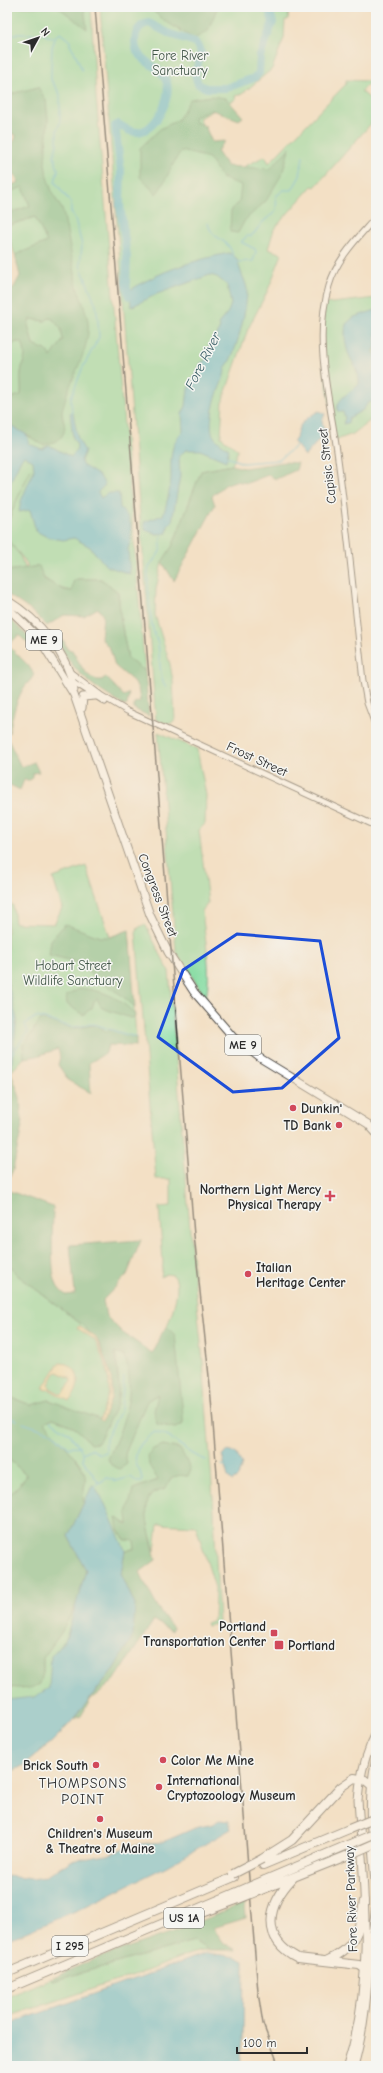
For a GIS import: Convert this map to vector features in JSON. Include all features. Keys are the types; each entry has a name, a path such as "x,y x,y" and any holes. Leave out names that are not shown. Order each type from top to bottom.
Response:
{"highway":[{"name":"US 1A","path":"198,1893 262,1862 292,1840 341,1787 354,1778 359,1779"},
{"path":"359,1779 371,1785"},
{"path":"262,1862 376,1818"},
{"name":"I 295","path":"7,1989 133,1936 266,1884 376,1833"},
{"path":"266,1884 293,1878 376,1843"},
{"path":"293,1878 282,1890 271,1912 271,1920 279,1943 291,1955 310,1961 325,1961 367,1970"},
{"name":"I 295","path":"7,1973 198,1893"},
{"path":"325,1961 344,1951 358,1934 364,1901"}],"main road":[{"name":"Congress Street","path":"7,600 25,613 46,633 70,672 74,694"},
{"name":"Congress Street","path":"7,607 38,637 74,694 150,915 168,952 194,992 233,1037 260,1058 368,1124 376,1133"},
{"name":"ME 9","path":"7,607 24,619 40,634 72,681"},
{"path":"84,720 82,700 85,696 95,696"},
{"name":"Fore River Parkway","path":"371,1941 364,1901 358,1800 359,1779 363,1764 376,1733"},
{"name":"Fore River Parkway","path":"354,2066 359,2052 376,1896 371,1785 376,1759"},
{"name":"Fore River Parkway","path":"347,2066 355,2036 367,1970"}],"street":[{"name":"Capisic Street","path":"376,216 349,247 337,266 329,285 324,304 321,338 323,364 336,440 363,681 367,703 376,727"},
{"path":"70,672 102,696 127,712 115,708 72,681"},
{"name":"Frost Street","path":"129,712 376,826"}],"highlighted area":[{"path":"237,934 320,941 339,1038 282,1088 233,1092 158,1037 183,970"}],"green space":[{"path":"7,7 91,7 96,97 145,671 128,659 121,621 118,592 101,579 77,579 72,591 56,586 41,576 33,567 28,568 7,537 8,523 14,507 7,522 7,423 9,424 78,338 22,91 7,95"},
{"path":"58,7 84,7 87,29"},
{"name":"Fore River Sanctuary","path":"100,7 292,7 289,10 288,20 285,20 284,38 272,69 242,94 235,96 236,99 199,118 228,175 265,156 269,163 346,84 346,80 371,81 361,91 376,104 376,118 315,187 312,186 274,229 268,249 282,254 268,290 248,329 223,400 221,437 238,450 232,465 201,471 173,545 162,562 156,589 155,615 170,664 173,681 175,721 169,724 156,720"},
{"path":"148,7 217,8 208,31 194,39 165,21"},
{"path":"38,87 46,100 48,119 45,163 47,177 53,194 63,211 75,279 88,322 87,341 62,409 65,427 64,433 58,440 43,445 7,423 7,399 21,395 21,373 25,355 22,342 16,342 10,347 7,353 7,292 13,289 20,276 15,255 47,242 35,217 7,226 7,214 30,206 23,187 7,193 7,187 19,182 7,163 7,147 15,140 16,135 7,132 7,95","holes":["49,318 53,319 61,329 63,340 51,357 46,350 33,345 28,325 30,319 45,321"]},
{"path":"211,96 226,98 243,117 239,120 212,110 194,117 195,122 205,126 212,142 225,141 217,151 227,166 270,169 290,147 282,174 266,201 245,220 238,233 230,232 231,209 239,203 241,185 222,178 209,158 181,151 156,194 140,177 140,148 160,129 178,120 190,99"},
{"path":"23,187 30,206 7,214 7,193"},
{"path":"35,217 47,242 15,255 7,232 7,226"},
{"path":"376,298 376,416 353,434 336,440 323,364 324,304"},
{"path":"49,318 53,319 61,329 63,340 51,357 46,350 33,345 28,325 30,319 45,321"},
{"path":"16,342 22,342 25,352 21,373 21,395 7,399 7,353 10,347"},
{"path":"284,462 298,463 296,470 276,479 268,475 247,483 235,481 225,485 212,496 215,505 174,581 162,562 173,545 201,471 232,465 244,468"},
{"path":"7,539 19,554 26,569 7,571"},
{"path":"39,566 44,579 64,590 72,591 73,582 77,579 101,579 118,592 121,621 128,659 145,671 149,716 134,709 134,703 140,701 138,688 133,681 115,666 110,649 101,638 103,616 98,608 84,616 64,615 47,626 33,612 7,594 7,571"},
{"path":"7,616 37,645 28,644 19,635 8,645 28,665 34,674 23,689 14,712 9,733 7,734"},
{"path":"61,641 64,641 67,649 72,650 87,674 101,680 106,677 124,696 129,693 127,705 125,706 104,693 87,680 65,655 59,644"},
{"path":"158,732 197,749 206,795 205,824 199,830 208,903 202,911 208,966 208,987 206,998 176,952"},
{"path":"7,737 21,767 34,762 39,772 33,773 33,778 30,780 24,780 20,790 10,785 7,786"},
{"name":"Hobart Street Wildlife Sanctuary","path":"86,866 110,937 129,930 136,1038 112,1030 105,1031 96,1025 73,1028 52,1022 34,1028 32,1036 23,1044 24,1058 11,1072 7,1081 7,902 13,905 15,923 54,924 62,908 53,878"},
{"path":"65,924 100,937 110,937 129,930 135,1007 120,994 96,979 76,962 49,955 51,940"},
{"path":"145,924 169,971 193,1266 203,1362 214,1512 219,1623 207,1626 206,1623 214,1620 215,1588 196,1526 158,1524 155,1551 149,1532 146,1511 150,1496 165,1489 173,1477 187,1476 180,1449 163,1445 158,1480 133,1489 128,1525 116,1517 134,1541 135,1549 125,1550 121,1574 73,1720 53,1741 24,1765 7,1774 7,1687 12,1688 43,1673 43,1658 61,1633 77,1603 86,1570 68,1536 84,1503 84,1472 82,1467 66,1447 44,1422 53,1418 65,1422 78,1431 90,1444 108,1420 117,1402 119,1381 115,1352 124,1356 130,1369 131,1380 127,1410 121,1430 113,1447 125,1454 146,1401 159,1394 157,1424 175,1428 183,1424 175,1335 167,1327 177,1293 177,1285 176,1279 173,1275 166,1274 161,1277 163,1263 159,1207 171,1206 171,1179 156,1179 136,932 138,928"},
{"path":"81,988 104,993 117,999 135,1014 135,1017 130,1018 102,1008 97,999 92,1008 83,1015 67,1004 66,996"},
{"path":"41,1019 73,1028 96,1025 105,1031 112,1030 136,1038 136,1046 108,1045 106,1053 89,1063 91,1093 69,1081 58,1065 60,1057 58,1049 37,1056 24,1058 23,1044 29,1038"},
{"path":"11,1072 20,1097 22,1126 13,1170 7,1182 7,1081"},
{"path":"7,1190 53,1207 52,1257 54,1276 58,1287 66,1295 75,1294 70,1245 141,1240 127,1275 103,1300 106,1316 123,1333 152,1353 162,1333 167,1327 175,1335 183,1415 183,1424 175,1428 157,1424 154,1411 158,1394 147,1401 125,1454 127,1464 120,1469 111,1465 108,1459 123,1422 129,1395 128,1369 124,1356 115,1352 119,1387 117,1404 98,1443 90,1444 78,1431 59,1420 53,1418 45,1422 82,1467 84,1472 84,1503 68,1536 86,1570 77,1603 61,1633 43,1658 43,1673 40,1684 29,1689 7,1687 7,1493 12,1493 26,1477 26,1474 7,1458 7,1396 31,1405 49,1400 102,1420 112,1384 109,1369 98,1341 81,1324 16,1274 7,1260"},
{"path":"7,1260 16,1274 81,1324 96,1338 108,1365 112,1390 102,1421 49,1400 31,1405 7,1396"},
{"path":"163,1445 180,1449 191,1469 188,1476 174,1477 165,1489 154,1493 149,1498 147,1505 147,1521 156,1560 140,1572 159,1609 173,1627 172,1631 154,1620 114,1681 91,1699 81,1716 73,1720 114,1668 135,1605 121,1574 125,1550 135,1549 134,1541 125,1540 118,1530 116,1517 128,1525 127,1514 133,1489 158,1480 149,1465 148,1456 153,1449"},
{"path":"7,1458 26,1474 26,1477 12,1493 8,1494"},
{"path":"245,1902 246,1918 213,1928 224,1943 236,1950 208,1950 194,1941 52,1981 51,1978 100,1957 182,1929"},
{"path":"194,1941 208,1950 190,1954 144,1972 7,2017 7,1997 51,1978 52,1981"}],"sand":[{"path":"79,1326 96,1338 109,1369 112,1384 111,1399 102,1421 100,1419 109,1393 106,1366 95,1340 77,1328"},
{"path":"59,1363 72,1367 78,1377 76,1390 69,1401 49,1389 46,1390 43,1388","holes":["58,1372 70,1378 71,1381 64,1393 61,1394 50,1388 49,1384 55,1373"]}],"water":[{"path":"229,253 237,259 246,284 247,297 237,342 225,368 212,416 211,427 214,437 229,449 226,461 200,450 186,450 179,456 180,476 172,522 168,526 167,533 157,534 145,530 144,522 163,515 170,487 173,447 178,436 183,431 182,414 186,406 188,389 201,363 205,360 210,344 215,341 220,327 218,324 228,312 231,304 227,285 217,277 210,275 157,294 131,307 130,290 153,277 178,267"},
{"path":"376,310 376,347 373,352 376,355 376,400 368,403 363,410 349,418 348,423 343,424 345,418 343,412 338,412 337,407 344,396 359,384 355,367 346,345 346,324 354,317"},
{"path":"319,411 325,414 322,421 325,433 305,456 293,441 296,439 298,429 303,422"},
{"path":"70,413 73,413 78,439 85,451 81,461 82,465 100,476 105,485 98,492 101,498 108,493 119,493 120,508 128,517 131,526 131,540 128,549 130,574 106,566 90,547 74,538 63,540 47,537 36,531 30,510 19,512 21,501 34,470 33,461 24,456 21,459 7,490 7,423 27,435 29,444 42,449 49,445 71,457 76,451 77,445 73,438"},
{"path":"7,980 17,1019 11,1072 7,1081"},
{"path":"227,1451 236,1453 242,1464 238,1477 232,1481 228,1477 222,1455"},
{"path":"93,1484 105,1504 125,1550 121,1574 135,1605 133,1636 114,1668 73,1720 53,1741 24,1765 7,1774 7,1700 34,1697 49,1688 51,1656 66,1639 86,1570 68,1536"},
{"path":"219,1820 229,1821 231,1829 167,1866 80,1909 7,1940 7,1876 32,1879 45,1877 71,1861 107,1855 140,1844 163,1842 195,1828 213,1824"},
{"path":"207,1953 236,1957 244,1961 243,2041 240,2066 7,2066 7,2025"}],"waterway":[{"path":"139,294 134,297 129,296 126,284 127,256 120,205 121,171 115,126 118,124 129,131 134,132 144,130 150,126 161,113 168,90 164,76 141,57 137,51 135,44 138,29 144,24 149,23 170,34 195,42 201,52 195,75 198,84 206,88 226,88 254,78 259,73 260,56 273,22 268,7"},
{"path":"54,37 60,33 70,41 70,45 82,70"},
{"path":"7,34 43,34 55,39 52,47 51,80 60,94 60,123 57,130 57,144 54,156 58,170 55,182 71,203 71,212 75,219 82,245 80,265 96,305 99,337 82,369 71,398 72,415"},
{"path":"237,262 253,261 256,252 255,249 241,242 247,236 251,236 256,232 261,224 274,213 276,208 276,196 284,190 292,190 300,176 303,156"},
{"path":"208,223 213,234 228,245 233,256"},
{"path":"227,457 243,463 279,460 298,444"},
{"path":"163,533 160,551 151,563 148,571 148,584 153,631 158,644 161,675 164,685 167,688"},
{"path":"7,1055 11,1055 28,1032 25,1024 36,1017 72,1027 94,1024 136,1037"},
{"path":"99,1483 83,1460 83,1453 91,1449 100,1454 106,1452 106,1439 121,1410 124,1377"},
{"path":"7,1417 17,1420"},
{"path":"51,1421 70,1434 83,1453"},
{"path":"23,1423 53,1433 69,1448 73,1446 80,1447"},
{"path":"94,1489 99,1483 107,1478 116,1481 131,1477 137,1482 142,1482 142,1476 136,1461 137,1451 142,1442 155,1432 163,1434 198,1457 206,1460"}],"railway":[{"path":"95,7 194,1235 210,1386 258,1992 263,2024 279,2066"}],"place":[{"name":"Dunkin'","path":"293,1108"},
{"name":"TD Bank","path":"339,1125"},
{"name":"Northern Light Mercy Physical Therapy","path":"330,1196"},
{"name":"Italian Heritage Center","path":"248,1274"},
{"name":"Portland Transportation Center","path":"274,1633"},
{"name":"Portland","path":"279,1645"},
{"name":"Color Me Mine","path":"163,1760"},
{"name":"Brick South","path":"96,1765"},
{"name":"International Cryptozoology Museum","path":"159,1787"},
{"name":"Children's Museum & Theatre of Maine","path":"100,1819"}],"district":[{"name":"THOMPSONS POINT","path":"83,1792"}],"water label":[{"name":"Fore River","path":"203,361"}]}
